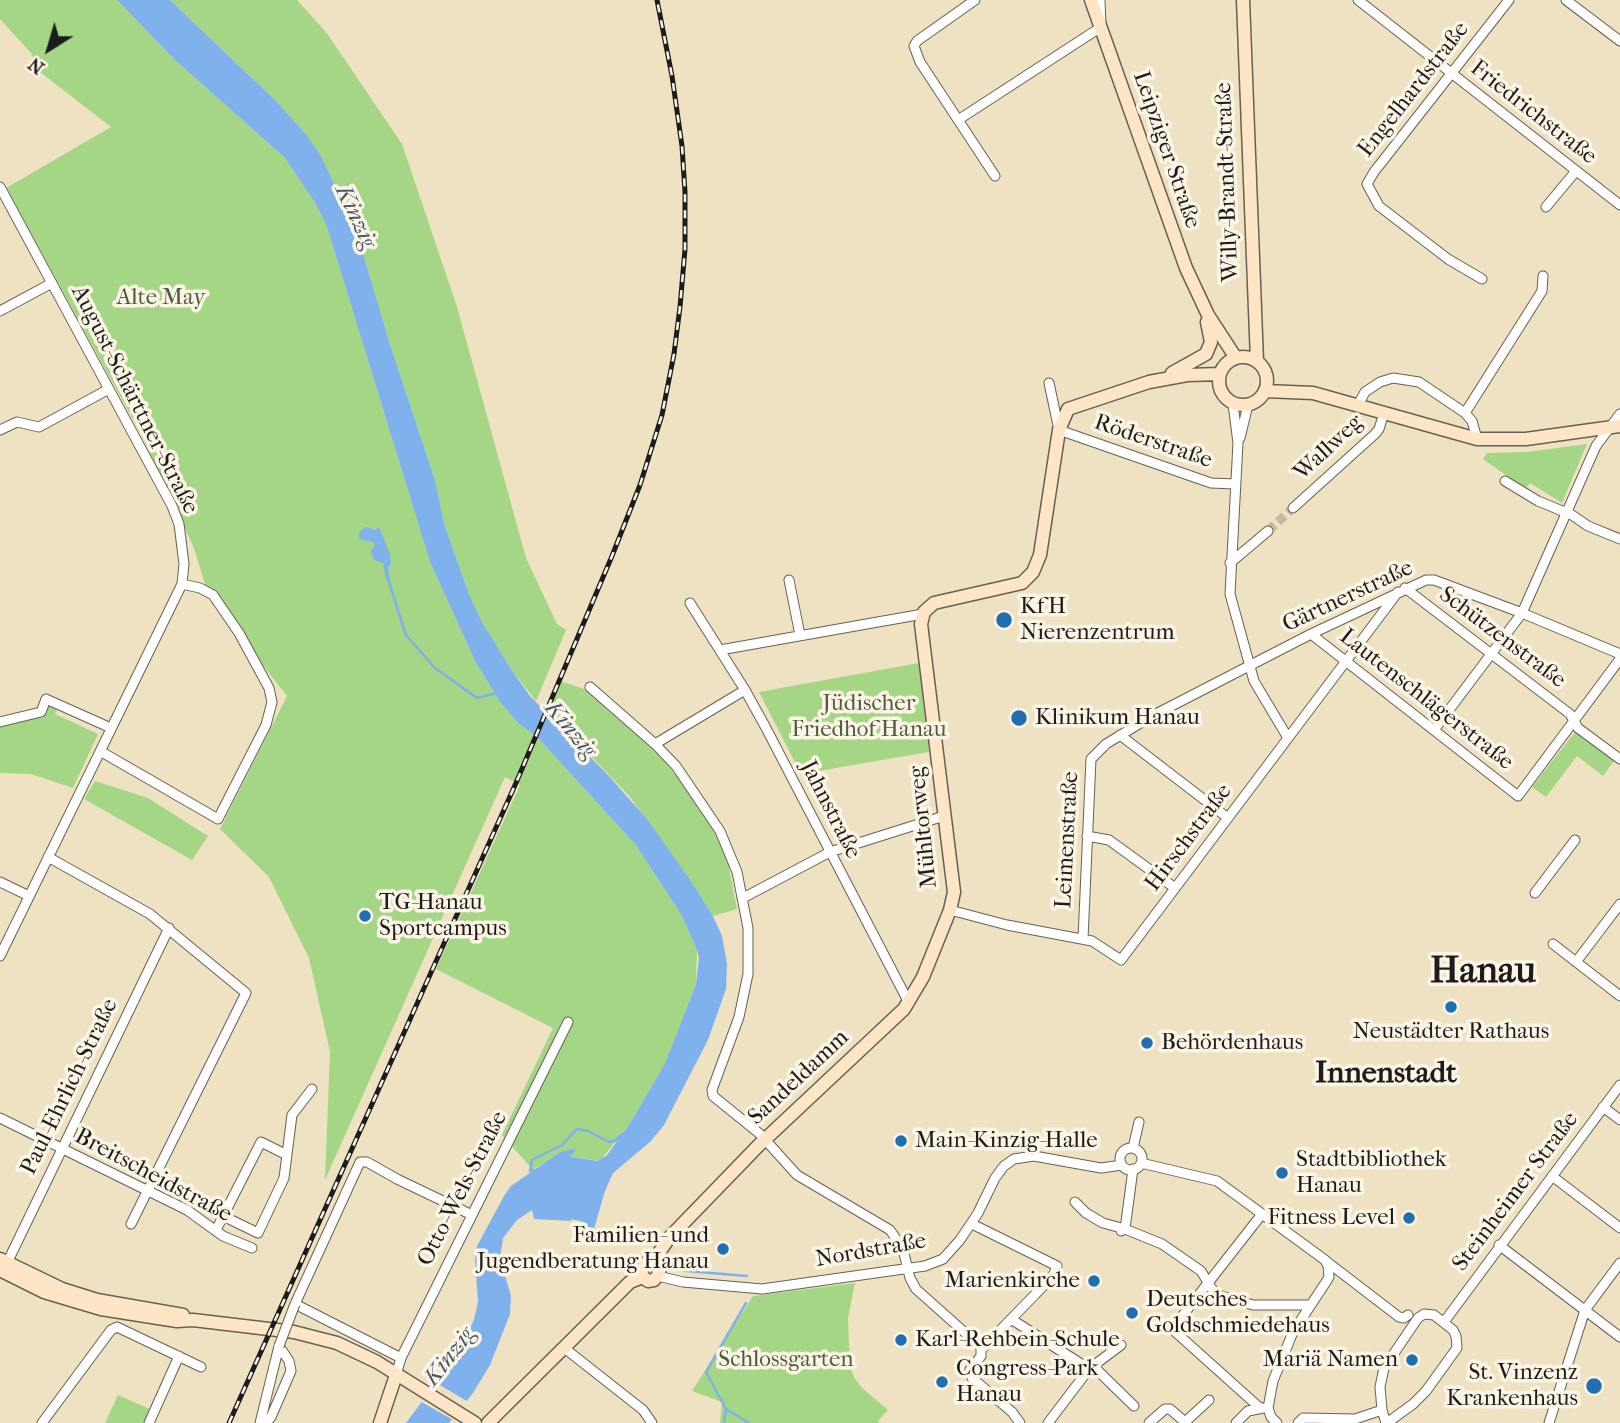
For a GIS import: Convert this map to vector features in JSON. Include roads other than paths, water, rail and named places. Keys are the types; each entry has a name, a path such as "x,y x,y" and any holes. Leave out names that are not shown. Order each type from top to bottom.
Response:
{"main road":[{"name":"Leipziger Straße","path":"1091,0 1168,222 1205,311 1246,359"},
{"name":"Willy-Brandt-Straße","path":"1243,0 1258,347 1246,359"},
{"path":"923,614 934,603 1022,583 1033,572 1040,555 1059,430 1066,412 1076,405 1156,381 1187,375 1221,375 1246,359 1263,368 1266,385 1258,400 1248,405 1233,404 1225,398 1221,375 1223,357 1205,311"},
{"path":"1156,381 1206,354 1211,342 1205,311"},
{"path":"1266,385 1313,393 1477,439 1526,439 1615,426"},
{"name":"Mühltorweg","path":"923,614 921,624 954,889 950,910"},
{"name":"Sandeldamm","path":"652,1263 669,1238 764,1139 909,1003 923,977 950,910"},
{"path":"488,1423 630,1282 643,1277 642,1268 646,1263 652,1263 659,1268 658,1276"},
{"path":"2,1264 44,1292 89,1306 177,1321 193,1320 294,1332 324,1339 357,1352 475,1423"},
{"name":"Nordstraße","path":"643,1277 651,1281 658,1276"},
{"path":"380,1423 396,1375"}],"street":[{"path":"975,0 914,44 915,51 995,176"},
{"name":"Leipziger Straße","path":"1100,0 1101,27"},
{"name":"Friedrichstraße","path":"1357,0 1620,205"},
{"name":"Engelhardstraße","path":"1482,279 1448,259 1379,206 1367,184 1509,0"},
{"path":"1566,0 1620,41"},
{"path":"958,120 1101,27"},
{"path":"1546,207 1576,171"},
{"name":"August-Schärttner-Straße","path":"0,187 172,506 179,524 184,555 182,584 0,956"},
{"path":"1465,413 1542,291 1543,276"},
{"path":"0,311 52,283"},
{"path":"1358,405 1365,392 1380,382 1403,378 1425,385 1465,413 1472,421 1477,439"},
{"path":"1049,383 1059,430"},
{"path":"0,429 18,422 39,427 109,389"},
{"path":"1233,404 1238,443 1230,594 1249,665 1259,691 1288,738"},
{"path":"1238,443 1248,405"},
{"name":"Wallweg","path":"1293,508 1375,434 1384,413"},
{"path":"1434,730 1522,614 1596,446 1615,426 1620,414"},
{"name":"Röderstraße","path":"1059,430 1211,483 1236,484"},
{"path":"1505,481 1538,501 1620,539"},
{"path":"1230,563 1268,531"},
{"path":"789,580 800,635"},
{"name":"Gärtnerstraße","path":"1249,665 1402,589 1420,581 1434,580 1522,614 1620,657"},
{"path":"100,751 218,820 266,725 272,702 264,676 213,595 200,588 182,584"},
{"name":"Schützenstraße","path":"1402,589 1570,714 1578,728 1620,759"},
{"name":"Hirschstraße","path":"1083,939 1098,944 1121,960 1402,589"},
{"name":"Jahnstraße","path":"690,603 745,690 909,1003"},
{"path":"720,650 923,614"},
{"name":"Lautenschlägerstraße","path":"1311,634 1517,796 1574,720"},
{"path":"1574,720 1620,657"},
{"name":"Leimenstraße","path":"1083,939 1091,759 1097,751 1120,735 1249,665"},
{"path":"590,687 655,744 694,790 732,856 743,898 749,939 746,983 739,1017 712,1093 716,1100 764,1139 804,1180 886,1226 903,1249 910,1278 916,1289 982,1349"},
{"path":"655,744 745,690"},
{"path":"0,722 41,712 46,699 111,728"},
{"path":"1120,735 1228,818"},
{"path":"743,898 830,852 944,816"},
{"path":"1087,836 1113,842 1175,888"},
{"path":"1535,893 1575,840"},
{"path":"48,857 131,902 169,928 246,993 131,1224"},
{"path":"0,882 29,896"},
{"path":"1576,962 1620,905"},
{"path":"950,910 1016,927 1083,939"},
{"name":"Paul-Ehrlich-Straße","path":"2,1264 62,1148 169,928"},
{"path":"1553,944 1620,996"},
{"name":"Otto-Wels-Straße","path":"396,1375 401,1357 568,1022"},
{"name":"Steinheimer Straße","path":"1444,1322 1620,1085"},
{"path":"223,1216 258,1233 284,1178 292,1115 312,1089"},
{"path":"1603,1107 1620,1120"},
{"name":"Breitscheidstraße","path":"0,1118 195,1214 223,1236 251,1248"},
{"path":"1133,1148 1139,1122"},
{"path":"216,1230 261,1142 287,1155"},
{"path":"1122,1230 1137,1166 1139,1153 1133,1148 1122,1153 1120,1159 1122,1165 1129,1170 1137,1166 1217,1181 1399,1317 1408,1315"},
{"name":"Nordstraße","path":"658,1276 683,1282 762,1289 930,1264 943,1259 972,1224 995,1178 1004,1166 1014,1159 1034,1156 1101,1168 1122,1165"},
{"path":"260,1423 278,1346 360,1162 363,1161 472,1216"},
{"path":"1552,1176 1620,1228"},
{"path":"1075,1202 1086,1213 1104,1223 1162,1244 1201,1272 1215,1292 1239,1303 1311,1306"},
{"path":"1262,1214 1171,1329 1264,1408 1277,1423"},
{"path":"972,1224 1057,1266 1053,1276 982,1349 981,1356 970,1370 972,1378 1012,1412 1020,1423"},
{"path":"1499,1245 1620,1337"},
{"path":"1264,1408 1288,1343 1326,1283 1328,1271 1325,1260"},
{"path":"1549,1423 1585,1310 1620,1263"},
{"path":"295,1304 401,1357"},
{"path":"1427,1314 1434,1315 1444,1322 1456,1336 1457,1348 1418,1399 1387,1423 1382,1410 1380,1387 1384,1368 1418,1318 1427,1314"},
{"path":"1011,1319 1091,1368 1134,1406"},
{"path":"42,1423 114,1328 125,1329 201,1367"},
{"path":"1048,1423 1091,1368 1121,1345"},
{"path":"266,1423 291,1371 289,1360 278,1346"},
{"path":"563,1347 643,1410 652,1423"},
{"path":"149,1423 179,1356"},
{"path":"1149,1423 1165,1409 1170,1409 1185,1422 1209,1400"},
{"path":"1236,1423 1248,1411 1264,1408"},
{"path":"1298,1423 1303,1418 1355,1419 1382,1410"}],"water":[{"path":"117,0 170,0 274,99 306,134 320,155 357,233 435,480 444,523 469,594 482,622 530,696 647,819 691,881 722,936 727,964 726,989 708,1040 664,1125 650,1142 613,1173 594,1229 584,1225 584,1222 571,1219 534,1219 532,1210 517,1220 503,1238 500,1258 511,1296 510,1314 490,1365 473,1393 449,1423 406,1423 456,1356 474,1320 478,1302 475,1260 477,1246 511,1186 560,1152 575,1148 571,1157 598,1161 607,1155 631,1122 665,1063 696,984 699,958 682,916 635,844 537,737 518,723 500,702 475,661 430,562 326,224 315,203 285,158 175,60"},
{"path":"366,527 375,530 379,527 390,554 390,579 386,580 383,563 374,560 371,551 375,545 373,542 359,539 359,532"}],"waterway":[{"path":"388,579 406,635 435,668 477,698 497,693"},
{"path":"533,1170 530,1171 532,1160 562,1145 577,1129 588,1131 609,1142 615,1141 624,1133"},
{"path":"675,1270 747,1276"},
{"path":"724,1423 726,1409 706,1372 746,1303"},
{"path":"726,1409 749,1423"}],"tunnel":[{"path":"1268,531 1293,508"}],"railway":[{"path":"229,1423 516,783 612,556 640,485 662,415 680,307 685,249 685,192 682,146 672,76 657,0"}],"place":[{"name":"KfH Nierenzentrum","path":"1004,620"},
{"name":"Klinikum Hanau","path":"1019,718"},
{"name":"TG-Hanau Sportcampus","path":"365,916"},
{"name":"Neustädter Rathaus","path":"1451,1007"},
{"name":"Behördenhaus","path":"1147,1043"},
{"name":"Main-Kinzig-Halle","path":"901,1141"},
{"name":"Stadtbibliothek Hanau","path":"1282,1173"},
{"name":"Fitness Level","path":"1409,1218"},
{"name":"Familien- und Jugendberatung Hanau","path":"723,1249"},
{"name":"Marienkirche","path":"1094,1281"},
{"name":"Deutsches Goldschmiedehaus","path":"1132,1313"},
{"name":"Karl-Rehbein-Schule","path":"901,1340"},
{"name":"Mariä Namen","path":"1412,1360"},
{"name":"Congress-Park Hanau","path":"942,1382"},
{"name":"St. Vinzenz Krankenhaus","path":"1594,1386"}],"district":[{"name":"Hanau","path":"1483,973"},
{"name":"Innenstadt","path":"1386,1075"}],"water label":[{"name":"Kinzig","path":"355,217"},
{"name":"Kinzig","path":"570,730"},
{"name":"Kinzig","path":"450,1357"}],"park label":[{"name":"Alte May","path":"161,298"},
{"name":"Jüdischer Friedhof Hanau","path":"869,717"},
{"name":"Schlossgarten","path":"786,1360"}]}
